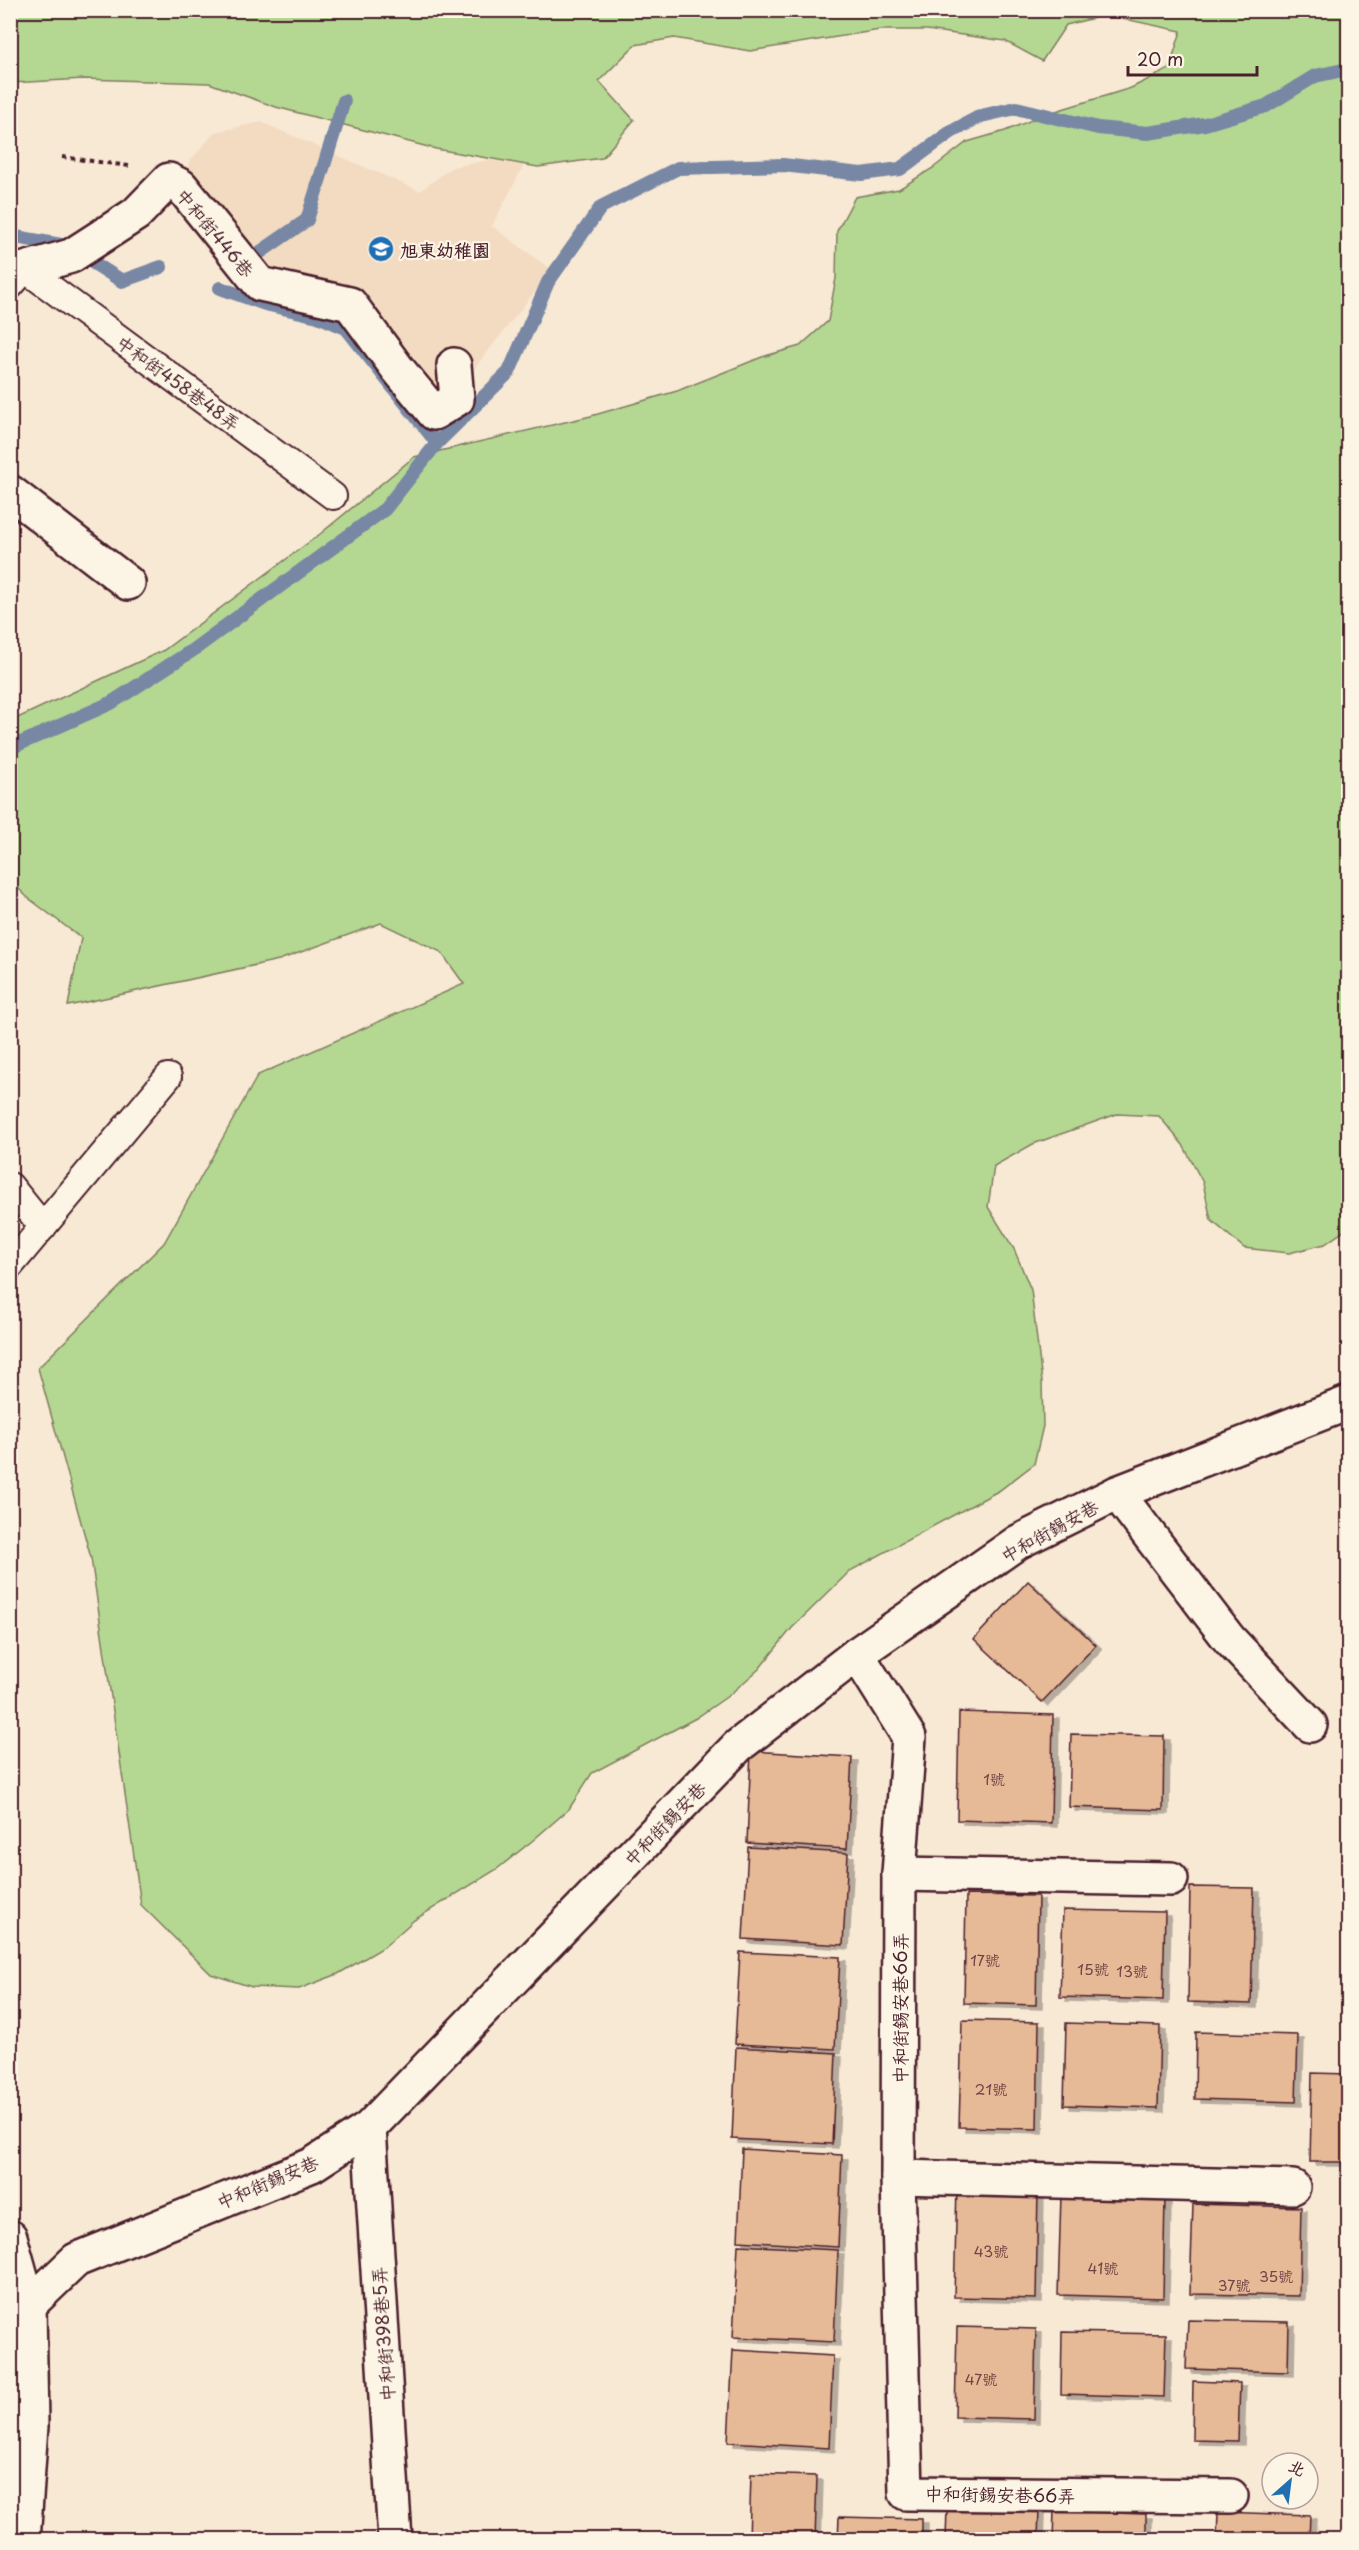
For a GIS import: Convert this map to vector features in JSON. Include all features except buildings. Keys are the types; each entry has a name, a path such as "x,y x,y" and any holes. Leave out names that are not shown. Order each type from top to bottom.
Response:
{"street":[{"name":"中和街446巷","path":"18,278 77,251 136,214 169,180 182,186 260,284 350,304 397,368 434,413 457,399 454,365"},
{"path":"10,492 128,583"},
{"name":"中和街錫安巷","path":"20,2307 76,2260 312,2165 369,2128 738,1746 857,1654 1018,1542 1117,1493 1348,1403"},
{"path":"1117,1493 1229,1639 1310,1725"},
{"name":"中和街錫安巷66弄","path":"857,1654 909,1737 899,1874 898,2177 906,2493 1231,2496"},
{"path":"899,1874 1171,1879"},
{"name":"中和街398巷5弄","path":"369,2128 395,2540"},
{"path":"898,2177 1293,2187"},
{"path":"10,2237 20,2307 31,2426 23,2540"}],"lane":[{"name":"中和街458巷48弄","path":"18,278 333,496"},
{"path":"10,1266 168,1077"},
{"path":"10,1186 43,1227"}],"path":[{"path":"62,157 144,168 169,180"}],"shaded area":[{"name":"旭東幼稚園","path":"261,122 420,191 452,167 489,160 524,165 492,226 552,270 445,406 362,301 269,282 181,207 189,162 215,132"}],"green space":[{"path":"10,11 1348,11 1348,1228 1325,1244 1289,1253 1244,1248 1211,1220 1203,1183 1183,1145 1159,1116 1117,1114 1033,1144 994,1166 988,1207 1014,1249 1031,1290 1042,1382 1043,1426 1034,1464 1000,1490 850,1571 792,1628 759,1669 728,1696 696,1718 592,1773 569,1809 532,1841 497,1869 414,1920 384,1947 338,1974 299,1989 252,1987 211,1974 141,1905 91,1558 38,1368 164,1243 258,1075 464,984 441,952 381,923 279,960 68,1006 81,938 27,897 11,881 11,721 164,650 320,534 414,457 591,416 677,391 762,357 800,346 828,321 836,278 837,231 855,197 899,189 933,168 967,142 1005,131 1046,114 1131,88 1169,69 1181,31 1106,15 1066,25 1042,61 1005,41 927,30 880,30 750,51 674,38 635,45 599,81 634,120 602,158 538,167 436,149 276,107 209,83 84,79 11,83"}],"waterway":[{"path":"10,748 111,703 193,650 385,509 437,443 509,372 548,282 601,207 678,168 783,165 861,174 900,169 951,132 981,116 1016,108 1098,128 1148,133 1205,124 1266,106 1315,76 1348,69"},
{"path":"249,260 307,220 344,101"},
{"path":"10,236 67,246 122,281 161,267"},
{"path":"220,288 265,304 318,316 346,328 437,443"}],"place":[{"name":"旭東幼稚園","path":"381,249"}]}
